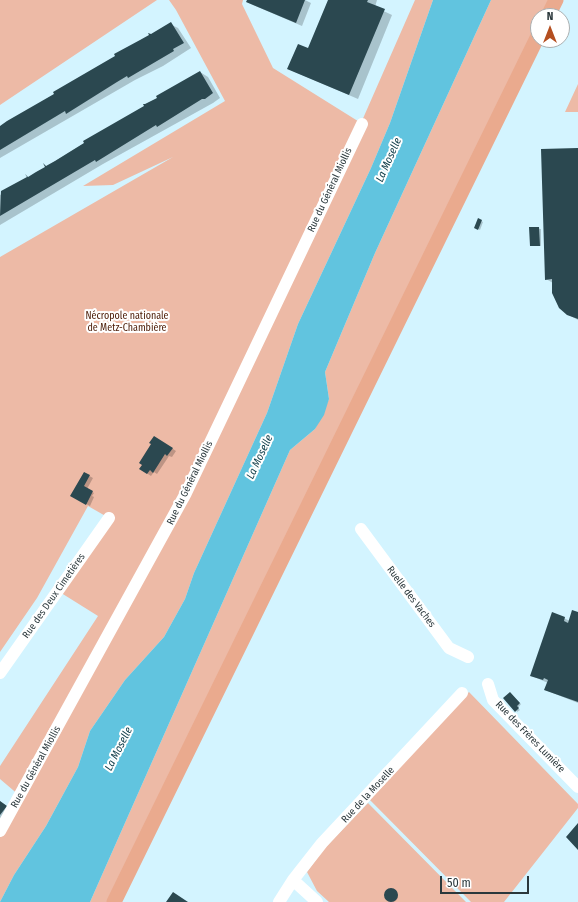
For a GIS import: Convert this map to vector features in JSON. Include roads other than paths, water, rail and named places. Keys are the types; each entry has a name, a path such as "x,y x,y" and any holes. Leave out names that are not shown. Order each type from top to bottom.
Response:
{"main road":[{"path":"114,902 532,48"}],"street":[{"name":"Rue du Général Miollis","path":"0,831 186,493 362,124"},
{"name":"Rue des Deux Cimetières","path":"0,673 109,518"},
{"name":"Ruelle des Vaches","path":"361,529 450,648 468,657"},
{"name":"Rue des Frères Lumière","path":"488,684 493,700 578,787"},
{"name":"Rue de la Moselle","path":"279,902 293,880 322,843 462,692"},
{"path":"293,880 317,902"}],"water":[{"name":"La Moselle","path":"433,0 491,0 375,253 325,372 329,399 324,415 315,429 290,450 90,902 0,902 14,875 46,826 78,767 90,731 125,680 164,637 185,599 194,573 267,413 298,324 371,168 390,123"}],"park label":[{"name":"Nécropole nationale de Metz-Chambière","path":"127,322"}]}
